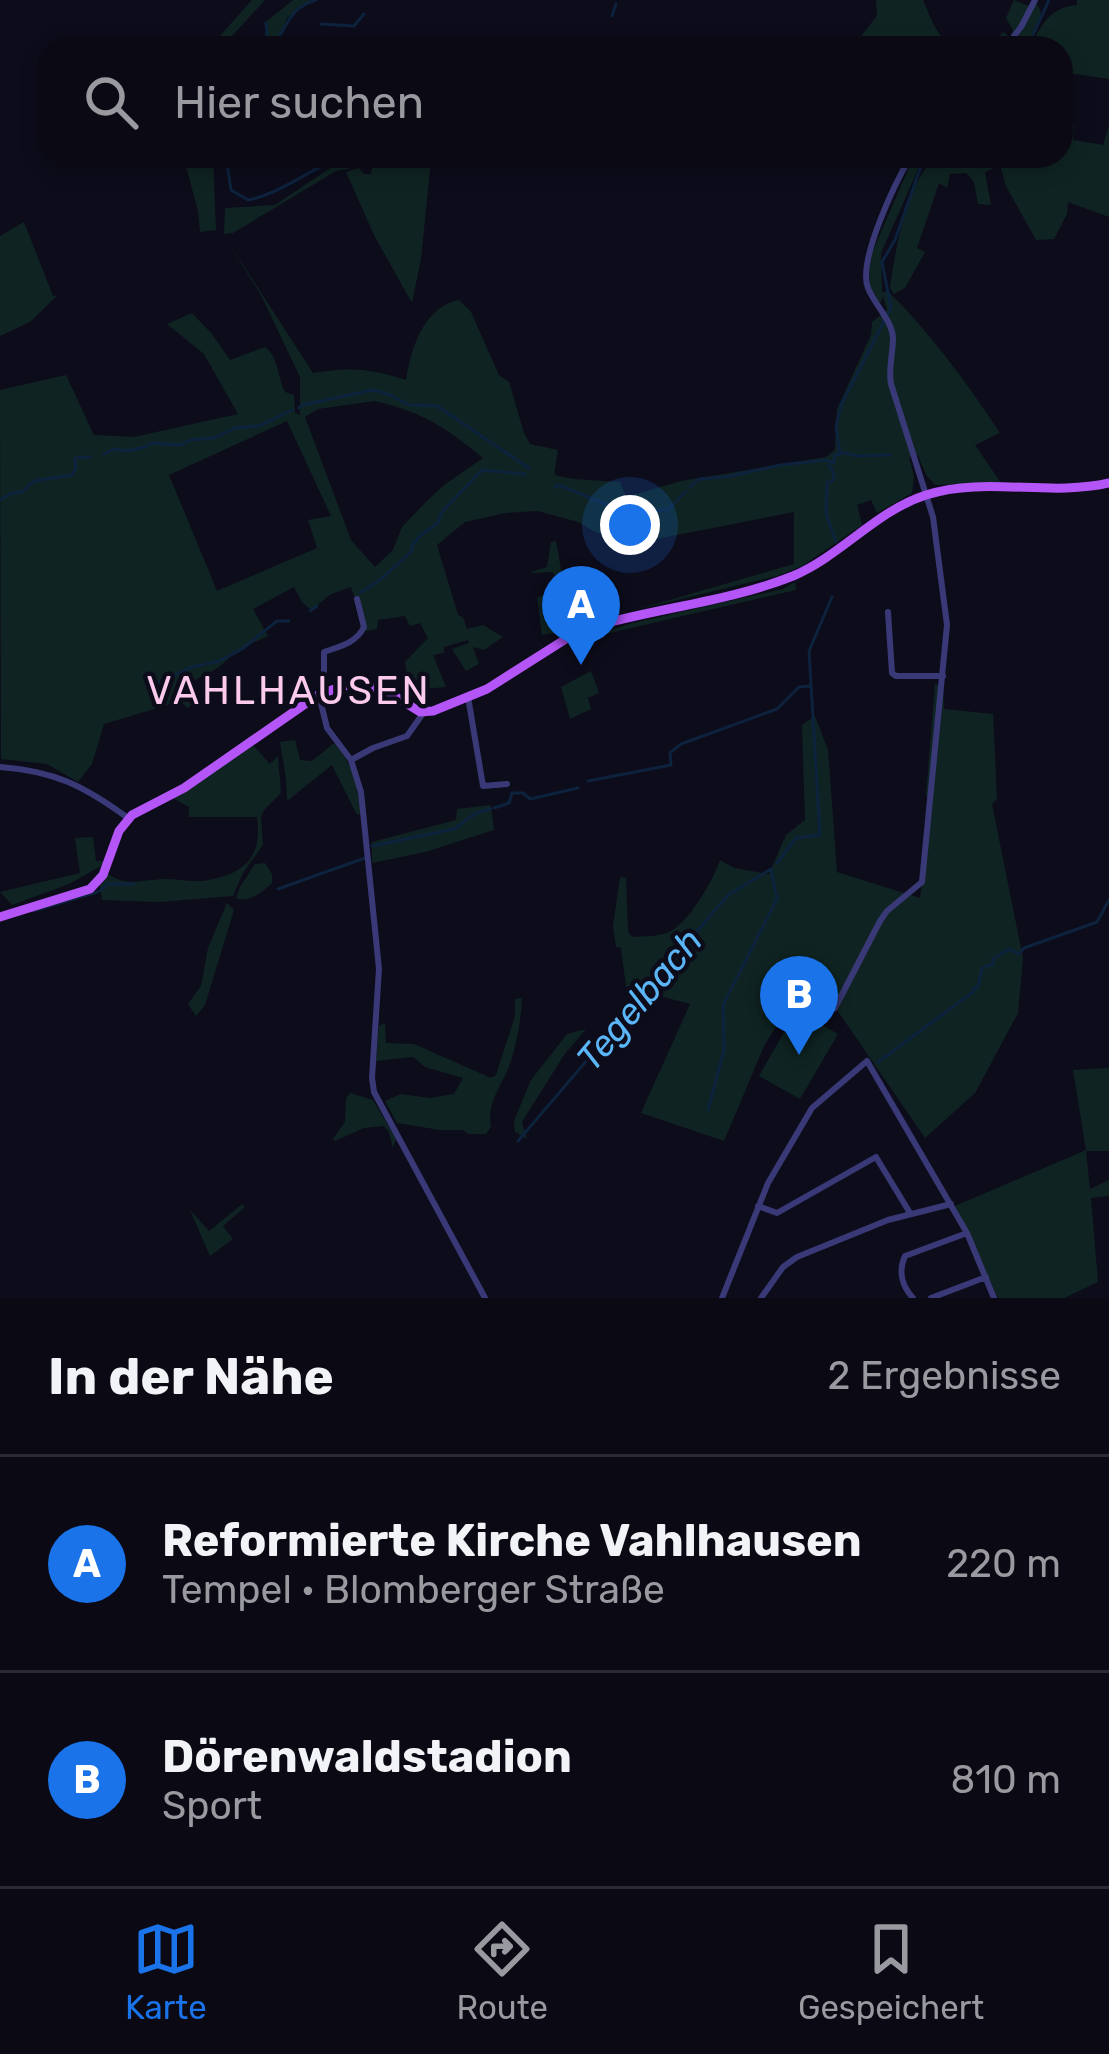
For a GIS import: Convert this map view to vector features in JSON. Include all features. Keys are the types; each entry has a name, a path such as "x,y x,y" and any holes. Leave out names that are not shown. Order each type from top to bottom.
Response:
{"main road":[{"path":"0,917 90,889 103,875 128,818 184,788 321,694 350,684 369,685 424,712 433,711 490,688 588,628 796,574 887,514 926,495 970,488 1058,490 1109,483"}],"street":[{"path":"1014,36 1035,0"},
{"path":"835,1008 880,921 922,883 943,676 947,625 933,517 890,384 893,340 866,285 864,268 906,168"},
{"path":"356,599 364,627 351,642 324,652 321,694 330,734 351,760 362,792 379,969 373,1088 485,1298"},
{"path":"888,612 892,673 943,676"},
{"path":"468,697 483,786 507,784"},
{"path":"351,760 407,736 424,712"},
{"path":"0,766 59,777 128,818"},
{"path":"722,1298 768,1183 812,1108 867,1061 967,1233 994,1298"},
{"path":"758,1207 777,1213 876,1157 910,1213"},
{"path":"761,1298 790,1261 910,1213 951,1204"},
{"path":"913,1298 901,1272 905,1256 967,1233"},
{"path":"931,1298 986,1276"}],"green space":[{"path":"252,0 265,0 232,36 220,36"},
{"path":"293,0 312,0 287,18 280,36 265,36 267,21"},
{"path":"876,0 923,0 941,36 861,36 877,16"},
{"path":"1014,0 1028,6 1033,1 1041,12 1032,36 1010,36 1013,30 1006,18"},
{"path":"1077,0 1109,0 1109,79 1073,74 1073,36 1036,36 1047,19 1077,5"},
{"path":"1109,125 1109,217 1068,202 1054,239 1036,240 1001,168 1073,168 1073,140 1103,145"},
{"path":"186,168 213,168 216,230 200,232"},
{"path":"330,168 353,168 336,171 224,234 225,208 275,205"},
{"path":"359,168 371,174 372,168 430,168 412,303 346,172"},
{"path":"909,168 919,168 881,253 882,292 889,292 934,342 1000,433 975,445 1001,483 935,485 918,455 909,457 912,493 877,513 871,500 857,505 862,525 802,566 635,610 794,564 794,512 641,542 597,533 578,522 538,511 465,522 437,545 458,615 467,629 483,625 503,637 484,650 473,647 479,664 466,671 452,649 468,640 433,655 446,687 410,690 405,662 428,638 420,623 410,626 405,616 378,620 377,629 361,632 351,587 331,594 311,610 294,587 253,609 268,636 227,655 218,667 184,686 197,701 187,708 181,701 104,724 92,764 78,782 47,764 1,759 0,390 66,375 94,435 134,437 238,414 204,354 167,324 192,313 230,360 265,347 270,351 285,392 294,395 295,413 300,415 300,377 262,297 227,240 313,373 360,370 406,380 415,343 428,320 459,300 471,312 499,375 509,382 530,444 558,450 554,475 620,482 626,497 681,481 826,457 835,450 837,409 871,335 872,322 887,310 883,296 880,304 870,286 868,262","holes":["374,401 433,422 483,458 425,503 402,527 393,550 375,567 351,540 305,417 318,409","287,421 331,516 308,520 317,548 217,591 169,475"]},
{"path":"926,168 994,168 985,172 991,205 978,204 974,182 966,173 950,174 947,188 939,183 917,248 925,252 905,288 894,294 890,288 895,256 918,180"},
{"path":"24,222 53,296 58,295 30,322 0,336 0,236"},
{"path":"556,541 565,591 590,586 597,620 565,635 542,635 537,597 559,592 553,572 529,573 547,567 551,542"},
{"path":"795,582 796,590 604,632 783,589"},
{"path":"591,671 599,693 588,698 591,709 570,719 561,687"},
{"path":"935,684 943,686 944,709 993,714 997,799 992,804 1023,958 1018,1013 975,1093 925,1138 811,972 765,1044 724,1141 641,1113 690,1004 626,987 613,926 620,877 626,878 632,937 662,934 678,926 700,899 720,860 734,868 769,874 786,835 805,820 802,725 815,716 828,750 837,872 920,898 932,804 926,795"},
{"path":"295,740 300,760 312,761 334,743 354,776 362,813 357,815 332,765 287,801 280,742"},
{"path":"252,744 270,764 278,756 281,793 264,810 263,845 233,896 159,902 102,900 100,885 107,873 127,881 202,881 229,875 247,862 257,844 257,817 189,817 189,807 173,798"},
{"path":"491,805 494,830 372,863 372,842 456,820 457,809"},
{"path":"93,837 96,861 104,861 101,866 69,884 12,905 0,892 80,873 75,838"},
{"path":"265,863 272,883 251,898 236,898 255,864"},
{"path":"227,903 234,910 205,1005 196,1016 188,1004 201,986 208,948"},
{"path":"522,998 515,1048 486,1134 397,1123 385,1101 401,1094 430,1098 454,1094 463,1078 425,1067 413,1057 376,1061 379,1026 385,1023 386,1043 414,1044 491,1078 515,1016 515,999"},
{"path":"797,1010 838,1034 800,1099 759,1076"},
{"path":"586,1029 522,1122 527,1139 515,1132 514,1121 531,1080 567,1034"},
{"path":"1109,1068 1109,1151 1086,1151 1090,1189 1109,1180 1109,1196 1091,1198 1098,1282 1064,1298 998,1298 955,1206 1086,1150 1073,1070"},
{"path":"350,1093 373,1100 396,1139 393,1148 384,1126 333,1139 345,1122"},
{"path":"242,1204 245,1207 223,1226 233,1239 210,1256 190,1210 209,1231"}],"waterway":[{"path":"279,36 293,14 316,0"},
{"path":"1032,36 1049,0"},
{"path":"612,16 616,4"},
{"path":"321,24 354,26 364,14"},
{"path":"266,23 266,36"},
{"path":"228,168 231,190 248,200 318,168"},
{"path":"690,487 699,479 781,465 834,463 835,454 840,455 836,426 842,403 891,308 882,262 895,240 920,168"},
{"path":"299,408 373,390 409,405 437,406 529,468"},
{"path":"104,454 152,443 181,445 214,438 235,428 259,426 292,410"},
{"path":"841,452 891,455"},
{"path":"0,500 22,492 34,481 72,475 75,458 90,457"},
{"name":"Tegelbach","path":"829,465 834,474 827,483 826,514 836,542"},
{"path":"360,593 412,551 412,545 438,523 441,513 482,470 525,474"},
{"path":"555,487 619,510"},
{"path":"630,515 669,509 686,491"},
{"name":"Tegelbach","path":"777,863 796,838 820,835 809,651 832,597"},
{"path":"310,611 317,606"},
{"path":"154,685 192,667 220,661 277,621 289,621"},
{"path":"588,781 671,765 670,753 681,744 777,709 799,687 810,686"},
{"path":"494,808 509,803 512,793 530,799 578,788"},
{"path":"372,846 454,829 490,809"},
{"path":"278,889 365,858"},
{"name":"Tegelbach","path":"518,1141 728,895 771,869 777,899 723,1005 724,1050 708,1110"},
{"path":"100,891 107,884 134,884"},
{"path":"33,911 97,892"},
{"path":"878,1062 973,992 982,968 993,964 993,959 1009,949 1019,954 1024,948 1097,922 1109,900"}],"place":[{"name":"Reformierte Kirche Vahlhausen","path":"581,665"},
{"name":"Dörenwaldstadion","path":"799,1055"}],"district":[{"name":"VAHLHAUSEN","path":"289,690"}]}
